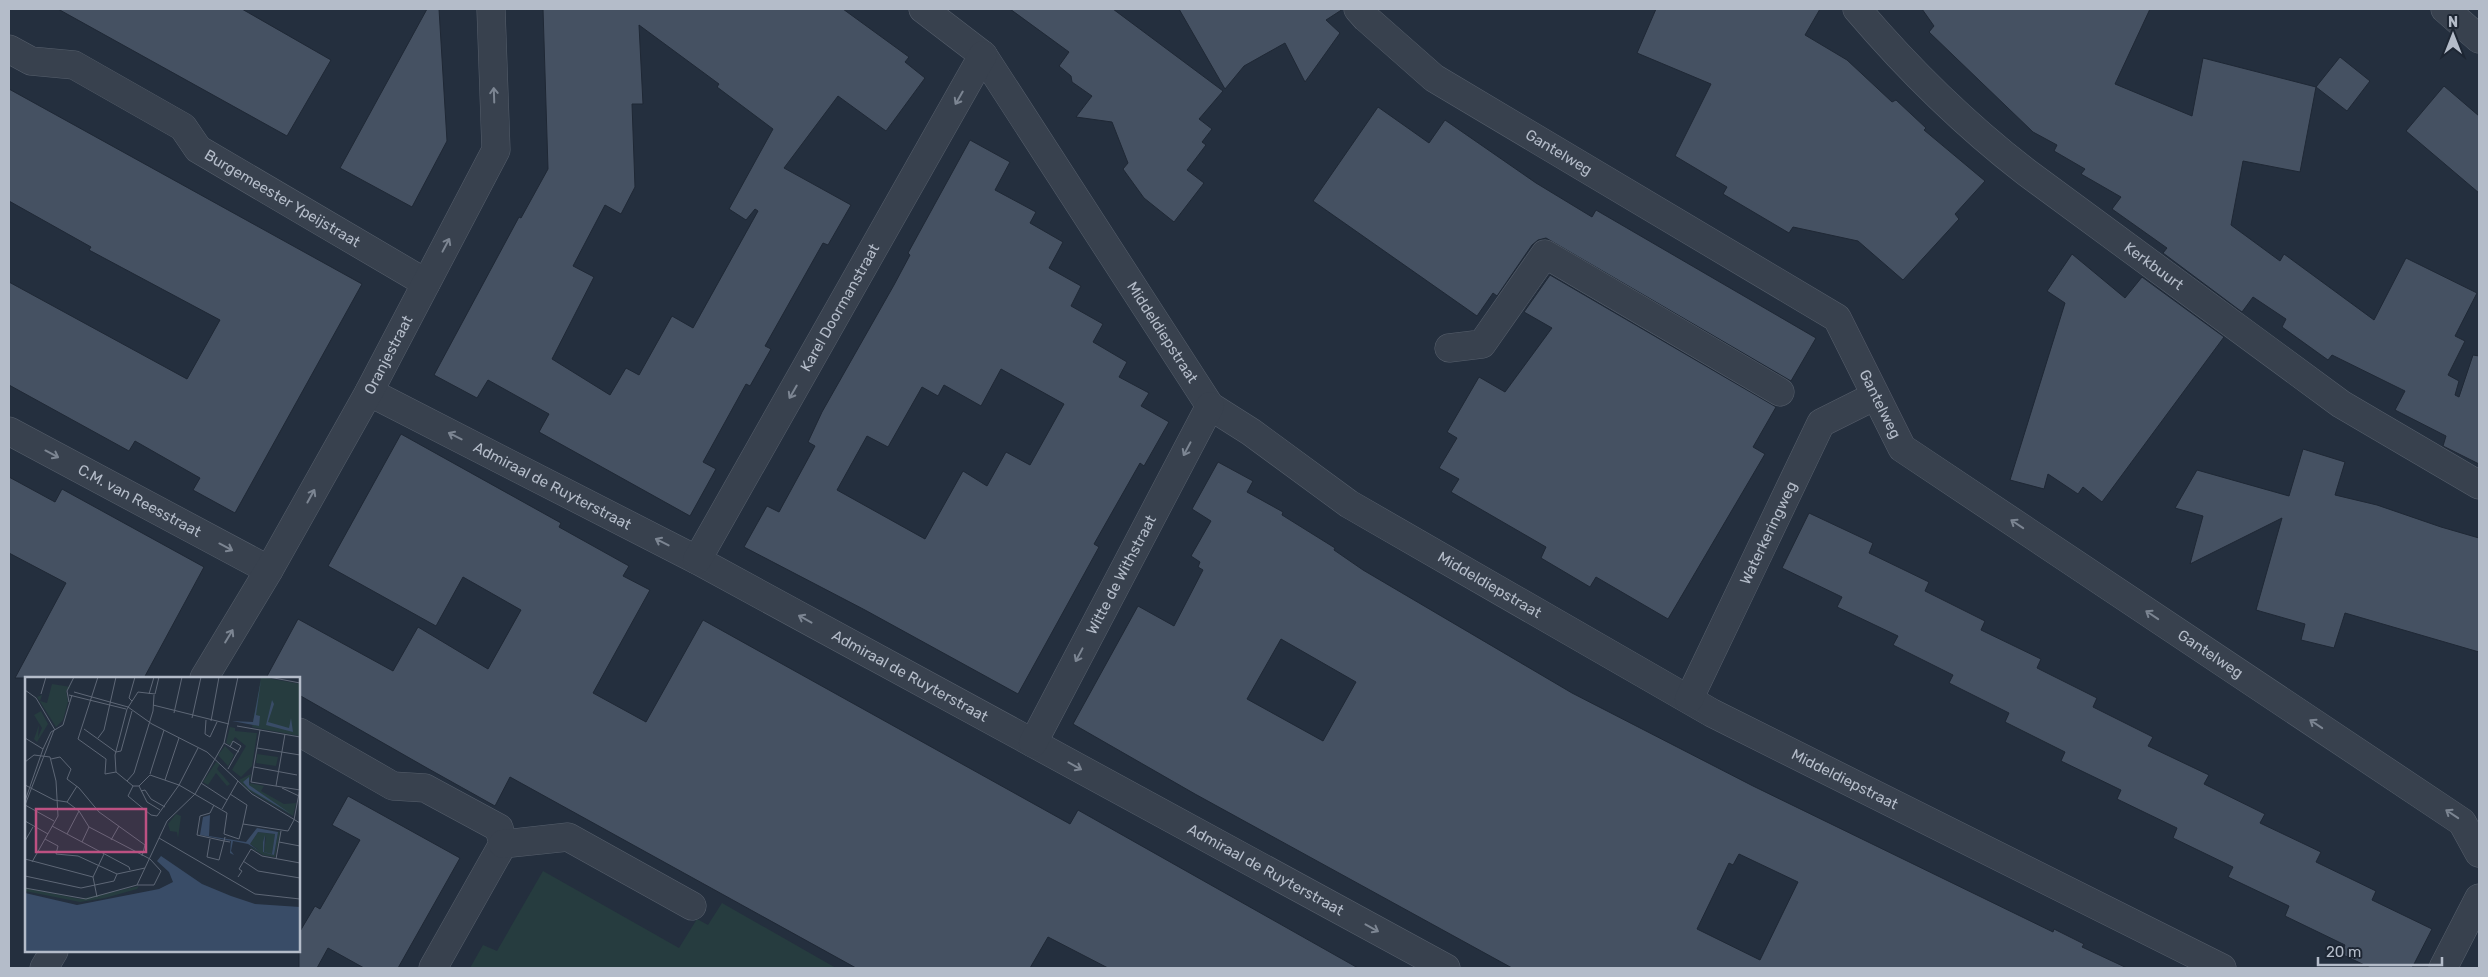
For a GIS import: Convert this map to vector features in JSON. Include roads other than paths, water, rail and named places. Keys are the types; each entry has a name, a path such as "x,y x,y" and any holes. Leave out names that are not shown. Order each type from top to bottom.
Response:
{"street":[{"name":"Oranjestraat","path":"205,677 269,570 369,392 496,150 492,9"},
{"name":"Middeldiepstraat","path":"923,9 983,56 1210,406 1251,432 1349,504 1712,713 2222,968"},
{"name":"Gantelweg","path":"1358,9 1434,78 1837,318 1902,448 2462,822 2479,853"},
{"name":"Kerkbuurt","path":"1857,9 1901,60 1996,149 2026,172 2341,404 2479,485"},
{"path":"2445,9 2479,39"},
{"name":"Burgemeester Ypeijstraat","path":"9,48 31,61 74,65 183,127 198,149 426,283"},
{"name":"Karel Doormanstraat","path":"697,560 983,56"},
{"path":"1449,348 1482,344 1545,254 1780,392"},
{"name":"Admiraal de Ruyterstraat","path":"369,392 697,560 1446,968"},
{"name":"Waterkeringweg","path":"1689,699 1821,423 1875,396"},
{"name":"Witte de Withstraat","path":"1032,743 1210,406"},
{"name":"C.M. van Reesstraat","path":"9,431 269,570"},
{"path":"300,733 393,786 425,788 499,828 503,844 433,968"},
{"path":"503,844 568,837 692,906"},
{"path":"2443,968 2479,898"},
{"path":"44,968 53,952"}]}
